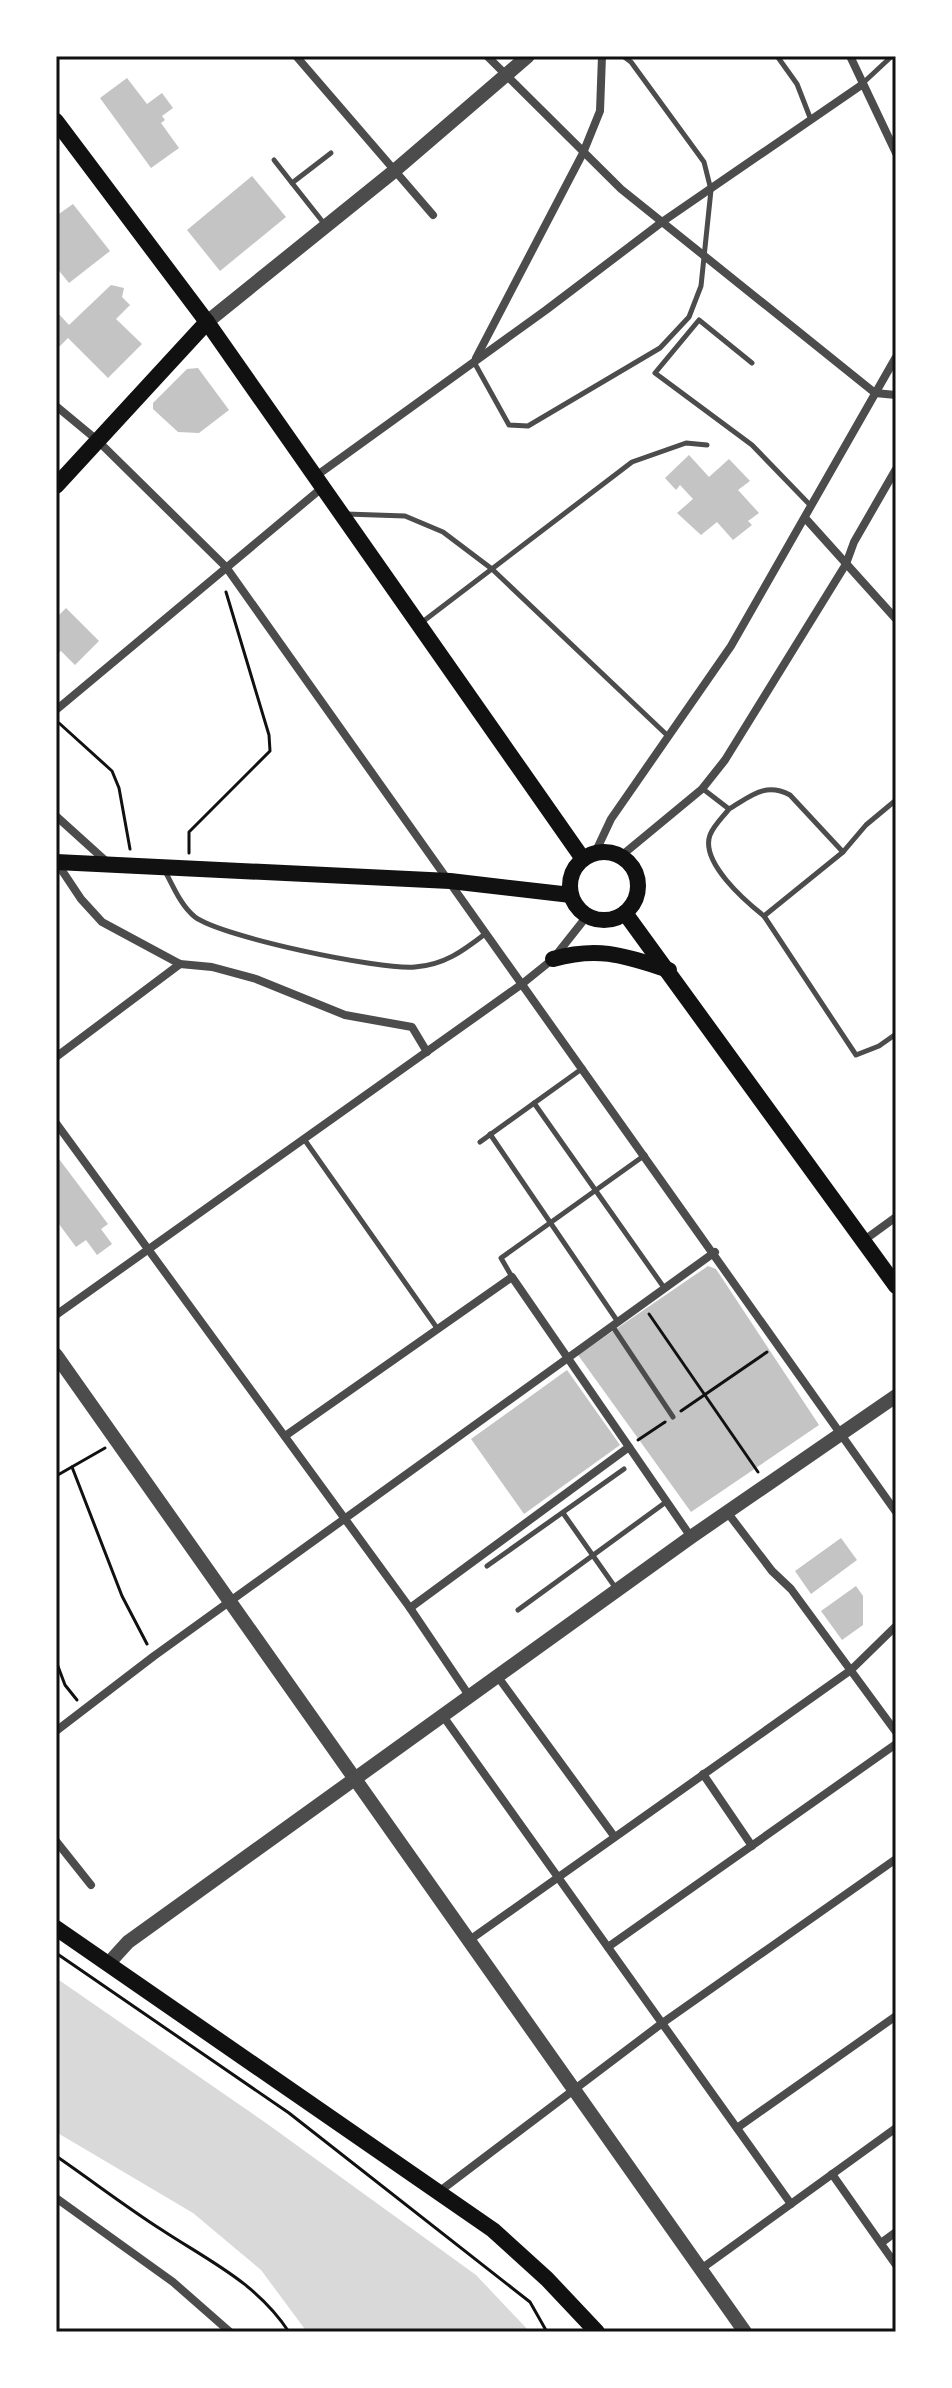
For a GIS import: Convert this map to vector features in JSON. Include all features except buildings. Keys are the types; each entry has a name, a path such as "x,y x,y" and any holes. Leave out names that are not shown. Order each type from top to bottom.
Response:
{"main road":[{"path":"58,129 207,322 420,624 589,856"},
{"path":"56,486 207,322"},
{"path":"589,856 621,856 637,877 638,891 625,913 600,920 587,916 571,895 570,882 589,856"},
{"path":"57,862 450,881 571,895"},
{"path":"625,913 896,1286"},
{"path":"553,959 582,951 599,952 617,954 669,970"},
{"path":"56,1928 440,2191 519,2253 597,2332"}],"street":[{"path":"296,56 433,215"},
{"path":"487,56 583,153 662,222 875,393 896,395"},
{"path":"207,322 393,172 528,56"},
{"path":"474,362 583,153 600,111 604,77 602,56"},
{"path":"850,56 896,153"},
{"path":"56,710 226,567 320,481 662,222 863,84"},
{"path":"589,856 611,819 731,646 896,357"},
{"path":"56,406 97,440 226,567 584,1067 896,1512"},
{"path":"621,856 702,789 725,760 846,564 854,542 896,469"},
{"path":"806,519 896,619"},
{"path":"56,816 109,864"},
{"path":"57,862 88,910 102,922 180,964 212,967 256,979 345,1015 412,1027 427,1052"},
{"path":"56,1315 522,984 553,959 587,916"},
{"path":"56,1057 180,964"},
{"path":"56,1123 410,1608 470,1697"},
{"path":"863,1241 896,1217"},
{"path":"56,1731 154,1656 715,1252"},
{"path":"285,1436 512,1277 691,1537"},
{"path":"56,1355 232,1600 745,2332"},
{"path":"108,1964 128,1942 354,1778 691,1537 896,1396"},
{"path":"410,1608 629,1447"},
{"path":"727,1512 772,1571 791,1589 896,1732"},
{"path":"471,1939 851,1670 896,1626"},
{"path":"498,1677 614,1836"},
{"path":"443,1716 791,2204"},
{"path":"608,1947 896,1744"},
{"path":"703,1774 752,1846"},
{"path":"56,1841 91,1885"},
{"path":"440,2191 661,2024 896,1859"},
{"path":"737,2128 896,2016"},
{"path":"701,2269 896,2128"},
{"path":"832,2174 896,2265"},
{"path":"56,2198 173,2282 230,2332"},
{"path":"881,2243 896,2232"}],"lane":[{"path":"474,362 509,425 528,426 660,348 680,330 701,286 711,190 704,162 694,146 623,56"},
{"path":"777,56 797,84 811,120"},
{"path":"863,84 892,56"},
{"path":"292,183 331,153"},
{"path":"274,160 326,227"},
{"path":"752,363 699,320 655,373 752,445 812,506"},
{"path":"420,624 632,462 686,443 707,445"},
{"path":"343,514 405,516 443,532 492,569 669,737"},
{"path":"843,852 790,795 779,789 765,788 729,809 711,833 710,852 743,901 764,916 856,1055 879,1046 896,1034"},
{"path":"702,789 729,809"},
{"path":"764,916 843,852 866,825 896,800"},
{"path":"163,868 187,911 201,921 274,944 336,957 416,967 454,958 486,934"},
{"path":"480,1142 584,1067"},
{"path":"534,1103 665,1290"},
{"path":"490,1134 549,1220 673,1417"},
{"path":"304,1139 437,1328"},
{"path":"512,1277 501,1258 549,1220 645,1154"},
{"path":"487,1566 624,1469"},
{"path":"518,1610 667,1502"},
{"path":"563,1513 618,1591"}],"path":[{"path":"189,869 189,832 270,751 269,735 225,588 226,567"},
{"path":"56,721 112,771 119,788 133,865"},
{"path":"643,1305 767,1485"},
{"path":"629,1447 778,1344"},
{"path":"56,1476 116,1441"},
{"path":"72,1467 122,1596 154,1656"},
{"path":"56,1661 65,1685 85,1709"},
{"path":"56,1953 289,2113 530,2302 547,2332"},
{"path":"56,2156 163,2231 215,2260 271,2305 289,2332"}],"shaded area":[{"path":"56,1978 266,2123 476,2275 530,2332 307,2332 261,2270 193,2213 56,2132"}]}
